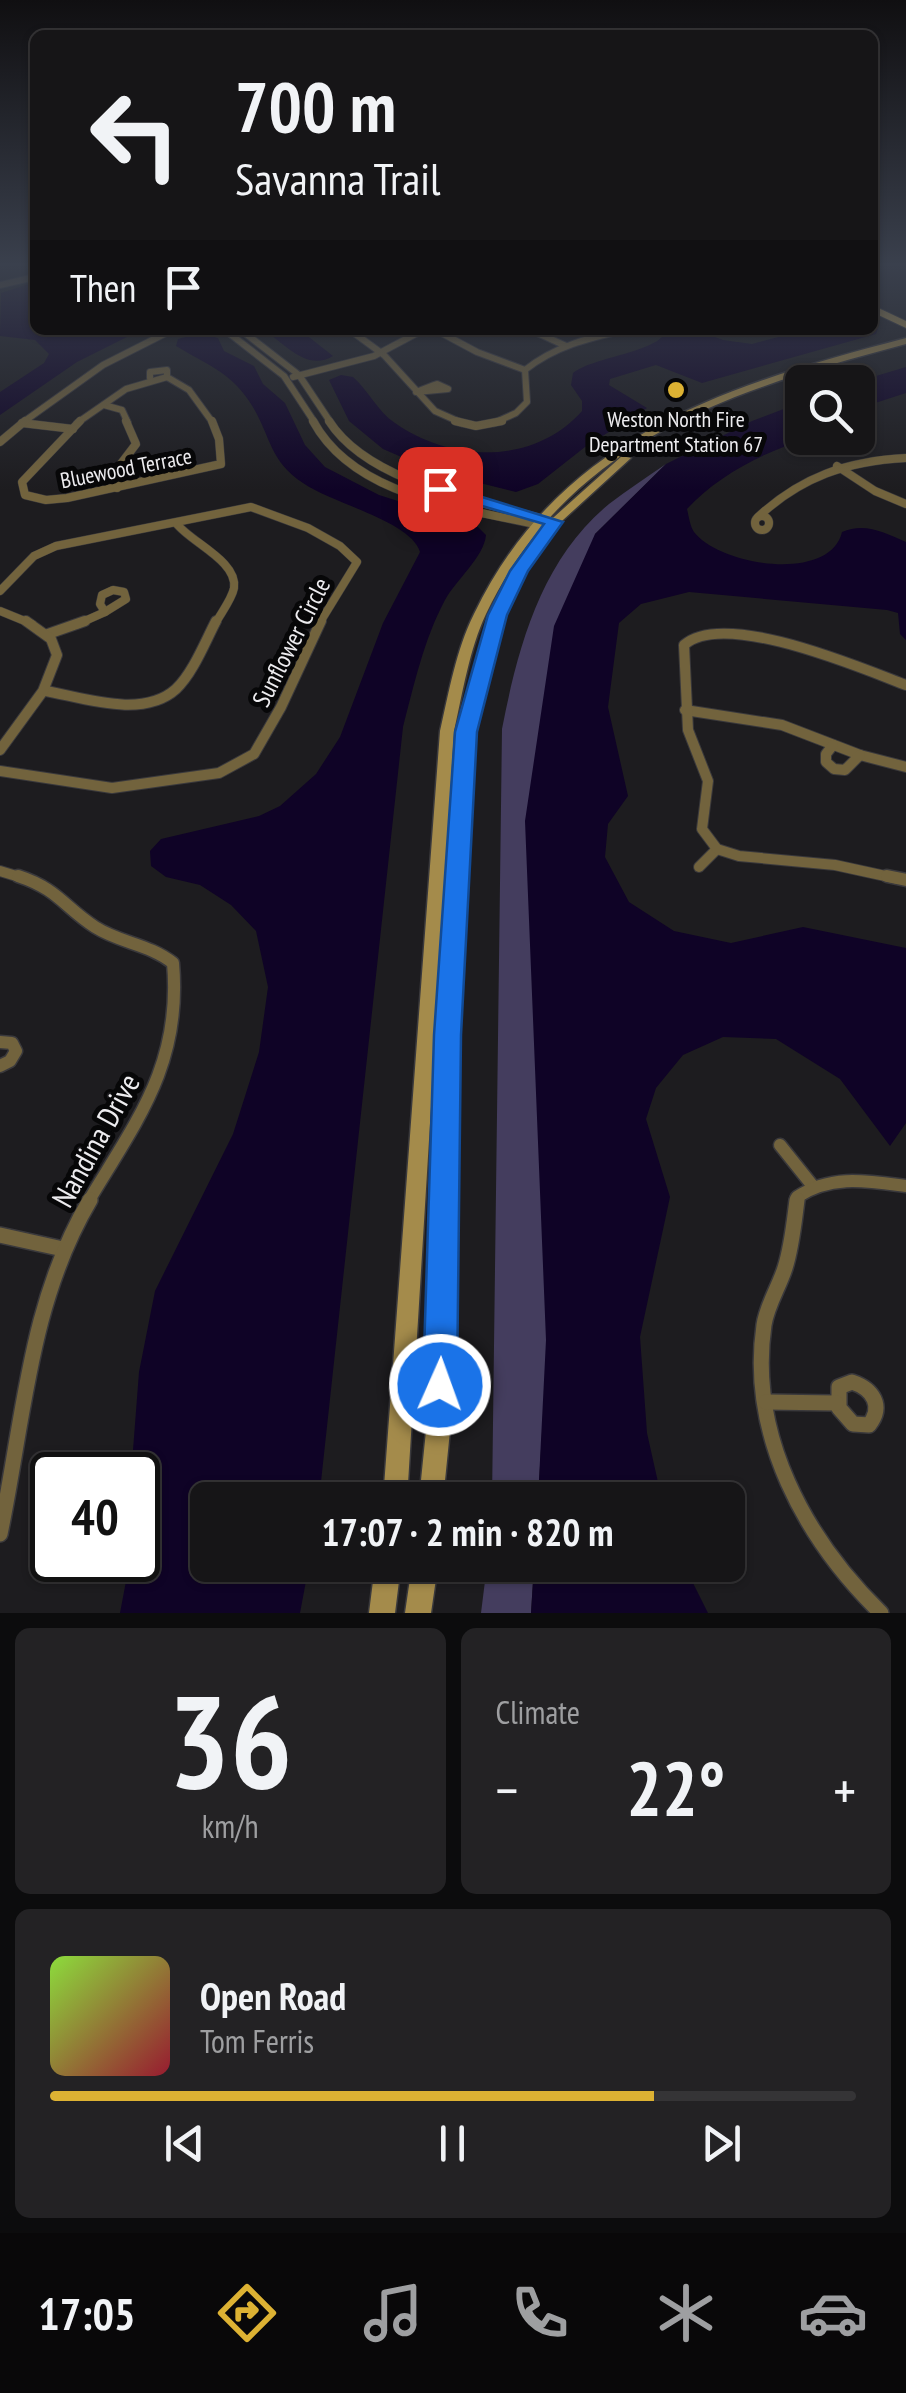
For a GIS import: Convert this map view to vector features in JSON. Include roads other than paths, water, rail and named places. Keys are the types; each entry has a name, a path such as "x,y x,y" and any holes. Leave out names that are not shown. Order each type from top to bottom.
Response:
{"street":[{"path":"0,442 44,404 122,353 150,340"},
{"path":"241,340 287,378 326,443 350,464 373,477 545,523"},
{"path":"254,340 299,376 342,441 366,458 386,470 545,523"},
{"path":"364,340 442,414 489,427 509,419 527,402 525,370"},
{"path":"287,378 382,353 405,340"},
{"path":"455,340 525,370"},
{"path":"553,340 566,346"},
{"path":"525,370 538,358 582,340"},
{"path":"396,1482 446,731 481,612 545,523 610,457 683,412 758,382 906,345"},
{"name":"Bluewood Terrace","path":"167,377 185,384 204,408 223,460 203,471 117,488 46,500 25,495 22,482 103,405 150,378 167,377"},
{"path":"103,405 122,410 136,444 117,469 117,488"},
{"path":"22,423 73,430"},
{"path":"350,464 366,458"},
{"path":"758,517 797,484 836,466 906,458"},
{"path":"836,466 875,491 906,504"},
{"path":"373,477 386,470"},
{"name":"Sunflower Circle","path":"0,591 43,550 262,506 347,548 358,562 329,603 254,754 219,773 112,788 0,771"},
{"path":"46,691 140,704 169,696 179,686 234,590 235,580 232,570 189,541 176,523"},
{"path":"433,1482 439,1421 448,1035 466,732 498,615 545,523"},
{"path":"0,611 30,620 48,634 56,652 56,670 46,691 0,750"},
{"path":"48,634 106,612"},
{"path":"906,685 795,642 712,634 694,637 684,646 685,710 708,782 702,830 717,849 739,856 835,865 906,880"},
{"path":"685,710 782,725 906,768"},
{"path":"833,745 826,754 826,762 834,769 846,770 860,755"},
{"path":"699,866 717,849"},
{"name":"Nandina Drive","path":"0,871 28,878 61,895 84,920 102,932 156,947 173,964 177,981 177,1016 166,1063 63,1249 40,1312 22,1391 0,1534"},
{"path":"424,1035 448,1035"},
{"path":"0,1042 12,1043 16,1051 10,1061 0,1066"},
{"path":"780,1145 812,1185"},
{"path":"880,1613 827,1554 796,1502 776,1452 761,1365 764,1322 788,1259 798,1197 812,1185 841,1182 906,1186"},
{"path":"0,1235 63,1249"},
{"path":"766,1402 836,1403"},
{"path":"382,1613 386,1582"},
{"path":"418,1613 423,1582"}],"place":[{"name":"Weston North Fire Department Station 67","path":"676,390"}]}
